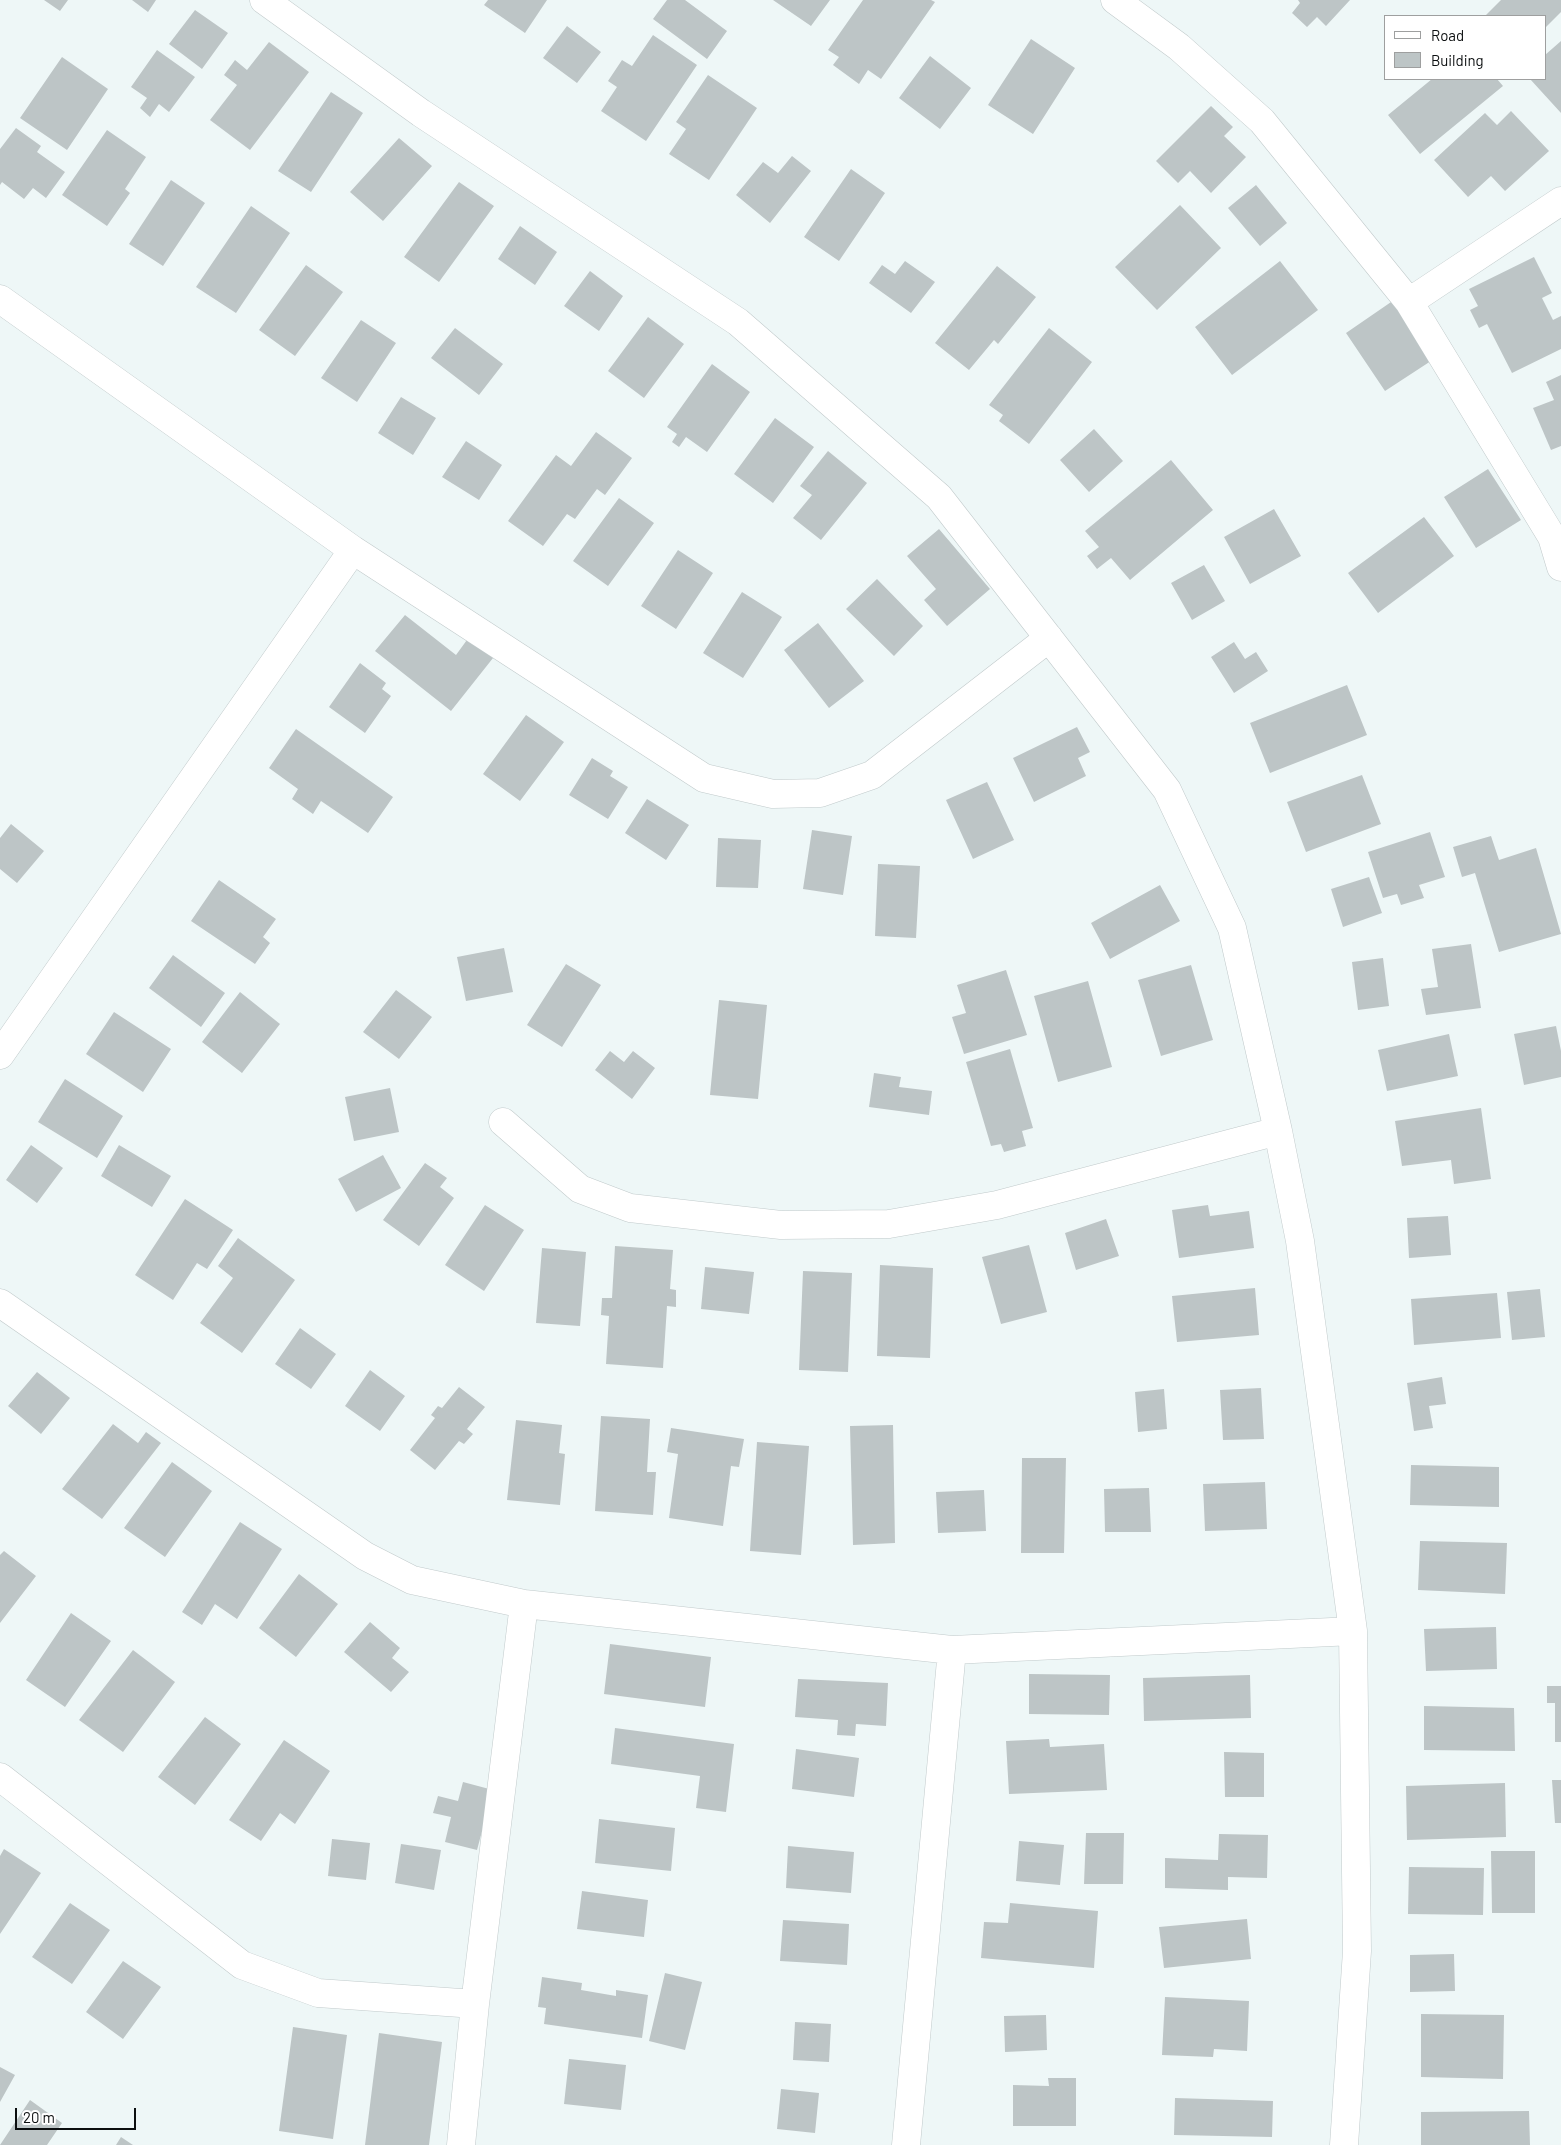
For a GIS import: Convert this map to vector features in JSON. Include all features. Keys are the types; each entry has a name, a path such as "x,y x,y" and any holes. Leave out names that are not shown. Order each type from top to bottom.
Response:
{"street":[{"path":"264,0 421,113 738,322 939,497 1167,790 1232,928 1278,1131 1300,1241 1353,1631 1357,1951 1344,2145"},
{"path":"1115,0 1179,46 1262,121 1409,302 1552,537 1561,567"},
{"path":"1409,302 1561,201"},
{"path":"0,299 353,550 704,778 773,794 820,793 872,775 1048,638"},
{"path":"0,1055 353,550"},
{"path":"503,1122 580,1189 630,1208 782,1226 889,1224 998,1205 1278,1131"},
{"path":"0,1303 365,1556 412,1580 524,1604 952,1650 1353,1631"},
{"path":"461,2145 475,2004 524,1604"},
{"path":"906,2145 952,1650"},
{"path":"0,1777 242,1965 318,1993 475,2004"}],"building":[{"path":"44,0 68,0 60,11"},
{"path":"132,0 156,0 148,12"},
{"path":"488,0 547,0 525,33 484,5"},
{"path":"667,0 685,0 727,31 707,59 653,19"},
{"path":"773,0 830,0 811,26"},
{"path":"863,0 931,0 935,2 881,79 868,70 859,84 833,65 839,57 828,50"},
{"path":"1298,0 1350,0 1326,26 1317,17 1307,27 1292,13 1300,3"},
{"path":"1501,0 1561,0 1561,12 1546,27 1546,15 1486,15"},
{"path":"195,10 228,33 202,69 169,44"},
{"path":"567,26 601,52 577,83 543,58"},
{"path":"653,35 697,65 646,141 601,111 617,87 608,81 622,60 632,66"},
{"path":"1031,39 1075,68 1033,134 988,105"},
{"path":"1561,41 1561,113 1531,80 1546,80 1546,54"},
{"path":"269,42 309,72 250,150 210,120 237,85 224,75 235,60 247,70"},
{"path":"157,50 195,77 169,112 159,104 150,117 140,108 147,98 131,87"},
{"path":"930,56 971,88 940,129 899,98"},
{"path":"62,57 108,89 67,150 20,118"},
{"path":"708,75 757,108 709,180 669,154 686,129 676,122"},
{"path":"1431,80 1498,80 1503,86 1420,154 1388,115"},
{"path":"331,92 363,113 311,192 278,171"},
{"path":"1211,106 1233,127 1224,136 1246,157 1211,193 1190,171 1178,183 1156,161"},
{"path":"1511,111 1549,151 1505,191 1491,176 1468,197 1434,160 1485,113 1497,125"},
{"path":"16,128 41,146 37,152 65,172 46,198 33,188 24,199 2,182 0,185 0,149"},
{"path":"107,130 146,157 125,189 130,193 107,226 62,195"},
{"path":"399,138 432,166 383,221 350,192"},
{"path":"792,156 811,171 770,223 736,195 763,162 778,173"},
{"path":"851,169 885,193 839,261 804,237"},
{"path":"171,180 205,203 163,266 129,244"},
{"path":"459,182 494,206 439,282 404,257"},
{"path":"1256,185 1287,223 1260,246 1228,208"},
{"path":"1180,205 1221,248 1157,310 1115,267"},
{"path":"251,206 290,233 236,313 196,287"},
{"path":"520,226 557,252 535,285 498,259"},
{"path":"1534,257 1552,293 1542,298 1553,320 1561,316 1561,349 1512,373 1487,324 1479,328 1470,310 1478,306 1469,289"},
{"path":"905,261 935,282 911,313 869,283 882,265 895,274"},
{"path":"1280,261 1318,310 1232,375 1195,327"},
{"path":"306,265 343,292 295,356 259,330"},
{"path":"997,266 1036,297 998,344 994,340 969,370 935,343"},
{"path":"590,271 623,296 599,331 564,306"},
{"path":"1394,300 1434,359 1385,391 1346,333"},
{"path":"648,317 684,344 644,398 608,371"},
{"path":"361,320 396,343 357,402 321,378"},
{"path":"455,328 503,364 479,395 431,358"},
{"path":"1049,328 1092,362 1029,444 999,421 1003,415 989,405"},
{"path":"712,364 750,392 707,452 686,437 679,447 672,442 677,434 667,427"},
{"path":"1561,375 1561,446 1551,450 1533,408 1554,400 1546,382"},
{"path":"401,397 436,418 413,455 378,433"},
{"path":"775,418 814,447 773,503 734,474"},
{"path":"1094,429 1123,461 1089,492 1060,460"},
{"path":"596,432 632,458 605,495 597,489 575,519 567,514 543,546 508,521 556,455 571,466"},
{"path":"466,441 502,465 479,500 442,477"},
{"path":"828,451 867,483 821,540 793,518 812,495 800,486"},
{"path":"1171,460 1213,510 1130,580 1111,558 1097,569 1087,556 1099,547 1085,531"},
{"path":"1488,469 1521,520 1476,548 1444,497"},
{"path":"619,498 654,523 608,586 573,561"},
{"path":"1274,509 1301,556 1250,584 1224,537"},
{"path":"1424,517 1454,556 1378,613 1348,573"},
{"path":"939,529 990,589 947,626 924,600 936,589 907,556"},
{"path":"678,550 713,573 676,629 641,606"},
{"path":"1204,565 1225,601 1192,620 1171,583"},
{"path":"877,579 923,626 894,656 846,609"},
{"path":"742,592 782,617 743,678 703,653"},
{"path":"405,615 456,655 472,633 497,653 451,711 375,651"},
{"path":"818,623 864,681 829,708 784,650"},
{"path":"1234,642 1245,659 1256,652 1268,671 1234,693 1211,657"},
{"path":"360,663 386,683 382,689 391,696 365,733 329,707"},
{"path":"1347,685 1367,735 1270,773 1250,723"},
{"path":"526,715 564,742 520,801 483,774"},
{"path":"1077,727 1090,752 1078,758 1086,776 1034,802 1013,758"},
{"path":"296,729 393,797 368,833 321,801 313,814 292,799 298,789 269,768"},
{"path":"592,758 613,771 610,776 628,787 608,819 569,795"},
{"path":"1362,775 1381,824 1306,852 1287,802"},
{"path":"987,782 1014,840 973,859 946,800"},
{"path":"647,799 689,825 666,860 625,833"},
{"path":"11,824 44,851 17,883 0,869 0,838"},
{"path":"812,830 852,836 843,895 803,889"},
{"path":"1430,832 1445,877 1419,885 1424,898 1401,905 1397,894 1383,898 1368,852"},
{"path":"1491,836 1499,860 1536,848 1561,934 1499,952 1475,873 1462,877 1453,847"},
{"path":"718,838 761,840 758,888 716,887"},
{"path":"878,864 920,866 916,938 875,936"},
{"path":"1369,877 1382,913 1343,927 1331,889"},
{"path":"219,880 276,919 263,937 270,943 255,964 191,921"},
{"path":"1160,885 1180,921 1110,959 1091,923"},
{"path":"1471,944 1481,1008 1426,1015 1421,989 1438,987 1432,949"},
{"path":"504,948 513,992 466,1001 457,957"},
{"path":"173,955 225,993 201,1027 149,988"},
{"path":"1383,958 1389,1006 1358,1010 1352,962"},
{"path":"566,964 601,985 562,1047 527,1025"},
{"path":"1191,965 1213,1040 1161,1056 1138,980"},
{"path":"1006,970 1027,1035 964,1054 952,1017 966,1013 957,985"},
{"path":"1088,981 1112,1067 1058,1082 1034,996"},
{"path":"396,990 432,1017 399,1059 363,1032"},
{"path":"240,992 280,1024 242,1073 202,1042"},
{"path":"719,1000 767,1005 758,1099 710,1095"},
{"path":"114,1012 171,1049 143,1092 86,1054"},
{"path":"1556,1026 1561,1051 1561,1077 1524,1085 1514,1034"},
{"path":"1449,1034 1458,1076 1387,1091 1378,1050"},
{"path":"1010,1049 1033,1128 1022,1131 1026,1146 1004,1152 1001,1144 991,1146 966,1062"},
{"path":"610,1051 624,1062 633,1051 655,1068 632,1099 595,1070"},
{"path":"874,1073 901,1077 899,1087 932,1091 929,1115 869,1107"},
{"path":"65,1079 123,1116 97,1158 38,1122"},
{"path":"390,1088 399,1132 354,1141 345,1097"},
{"path":"1481,1108 1491,1179 1454,1184 1451,1160 1402,1166 1395,1121"},
{"path":"31,1145 63,1168 37,1203 6,1180"},
{"path":"119,1145 171,1176 152,1207 101,1176"},
{"path":"383,1155 401,1188 356,1212 338,1179"},
{"path":"425,1163 447,1178 440,1187 454,1198 419,1246 383,1220"},
{"path":"185,1199 233,1230 207,1269 197,1263 173,1300 135,1275"},
{"path":"485,1205 524,1230 484,1291 445,1265"},
{"path":"1208,1205 1210,1216 1249,1211 1254,1248 1179,1258 1172,1210"},
{"path":"1448,1216 1451,1255 1409,1258 1407,1218"},
{"path":"1106,1219 1119,1256 1076,1270 1065,1233"},
{"path":"238,1238 295,1280 242,1353 200,1323 233,1278 218,1266"},
{"path":"1029,1245 1047,1312 1001,1324 982,1257"},
{"path":"615,1246 673,1250 670,1289 676,1290 676,1307 667,1306 663,1368 606,1364 609,1316 601,1315 602,1298 612,1298"},
{"path":"542,1248 586,1252 580,1326 536,1323"},
{"path":"880,1265 933,1268 930,1358 877,1356"},
{"path":"705,1267 754,1272 749,1314 701,1309"},
{"path":"803,1271 852,1273 848,1372 799,1370"},
{"path":"1255,1288 1259,1335 1177,1342 1172,1296"},
{"path":"1540,1289 1545,1337 1512,1340 1507,1292"},
{"path":"1497,1293 1501,1338 1414,1345 1411,1299"},
{"path":"300,1328 336,1354 311,1389 275,1364"},
{"path":"370,1370 405,1396 380,1431 345,1406"},
{"path":"37,1372 70,1398 41,1434 8,1406"},
{"path":"1442,1377 1446,1404 1429,1406 1433,1428 1414,1431 1407,1383"},
{"path":"459,1387 485,1407 467,1429 473,1434 464,1444 459,1441 435,1470 410,1450 435,1418 431,1415 438,1406 442,1408"},
{"path":"1261,1388 1264,1439 1223,1440 1220,1390"},
{"path":"1164,1389 1167,1429 1138,1432 1135,1392"},
{"path":"601,1416 650,1419 647,1472 656,1472 653,1515 595,1511"},
{"path":"516,1420 562,1425 559,1453 565,1454 560,1505 507,1500"},
{"path":"113,1424 138,1443 146,1432 161,1443 102,1519 62,1489"},
{"path":"893,1425 895,1543 853,1545 850,1426"},
{"path":"671,1428 744,1439 739,1467 731,1466 723,1526 669,1518 678,1454 667,1452"},
{"path":"757,1442 809,1446 801,1555 750,1551"},
{"path":"1022,1458 1066,1458 1064,1553 1021,1553"},
{"path":"172,1462 212,1491 165,1557 124,1528"},
{"path":"1411,1465 1499,1467 1499,1507 1410,1505"},
{"path":"1265,1482 1267,1529 1205,1531 1203,1484"},
{"path":"1149,1488 1151,1532 1105,1532 1104,1489"},
{"path":"984,1490 986,1531 938,1533 936,1492"},
{"path":"240,1522 282,1549 237,1619 215,1604 202,1625 182,1612"},
{"path":"1420,1541 1507,1543 1505,1594 1418,1590"},
{"path":"4,1551 36,1576 0,1623 0,1555"},
{"path":"299,1574 338,1604 296,1657 259,1628"},
{"path":"71,1613 111,1641 65,1707 26,1680"},
{"path":"370,1622 400,1648 392,1658 409,1672 391,1692 344,1652"},
{"path":"1496,1627 1497,1669 1426,1671 1424,1629"},
{"path":"610,1644 711,1657 705,1707 604,1694"},
{"path":"133,1650 175,1682 123,1752 79,1720"},
{"path":"1029,1674 1110,1675 1109,1715 1029,1714"},
{"path":"1250,1675 1251,1718 1144,1721 1143,1678"},
{"path":"798,1679 888,1683 886,1726 856,1724 855,1736 837,1735 838,1720 795,1717"},
{"path":"1547,1686 1561,1686 1561,1742 1555,1742 1555,1703 1547,1703"},
{"path":"1424,1706 1514,1708 1515,1751 1424,1750"},
{"path":"205,1717 241,1744 195,1805 158,1777"},
{"path":"615,1728 734,1744 726,1812 696,1808 700,1776 611,1764"},
{"path":"1049,1739 1050,1747 1104,1744 1107,1790 1009,1794 1006,1741"},
{"path":"284,1740 330,1771 295,1824 280,1813 261,1841 229,1820"},
{"path":"796,1749 859,1758 854,1797 792,1789"},
{"path":"1224,1752 1264,1753 1264,1797 1225,1797"},
{"path":"1552,1780 1561,1780 1561,1823 1555,1823"},
{"path":"463,1782 493,1790 477,1850 445,1842 451,1817 433,1813 438,1796 458,1801"},
{"path":"1505,1783 1506,1837 1407,1840 1406,1786"},
{"path":"599,1819 675,1828 671,1871 595,1863"},
{"path":"1086,1833 1124,1833 1123,1884 1084,1884"},
{"path":"1219,1834 1268,1835 1267,1878 1228,1877 1228,1890 1165,1888 1165,1858 1218,1860"},
{"path":"332,1839 370,1843 366,1880 328,1876"},
{"path":"1019,1841 1064,1845 1060,1885 1016,1881"},
{"path":"401,1844 441,1850 434,1890 395,1883"},
{"path":"788,1846 854,1852 851,1893 786,1888"},
{"path":"4,1849 41,1873 0,1934 0,1856"},
{"path":"1491,1851 1535,1851 1535,1913 1492,1913"},
{"path":"1409,1867 1484,1868 1483,1915 1408,1914"},
{"path":"582,1891 648,1900 644,1937 577,1929"},
{"path":"70,1903 110,1930 72,1984 32,1957"},
{"path":"1010,1903 1098,1911 1094,1968 981,1958 984,1922 1008,1923"},
{"path":"1247,1919 1251,1959 1164,1968 1159,1927"},
{"path":"783,1920 849,1924 847,1965 780,1961"},
{"path":"1454,1954 1455,1991 1410,1992 1410,1955"},
{"path":"123,1961 161,1987 123,2039 86,2012"},
{"path":"665,1973 702,1982 685,2050 649,2041"},
{"path":"542,1977 582,1983 581,1990 616,1996 616,1990 648,1995 642,2038 544,2024 546,2008 538,2007"},
{"path":"1165,1997 1249,2001 1247,2051 1214,2049 1213,2057 1162,2055"},
{"path":"1421,2014 1504,2015 1503,2079 1421,2077"},
{"path":"1046,2015 1047,2050 1005,2052 1004,2016"},
{"path":"795,2022 831,2024 829,2062 793,2060"},
{"path":"293,2027 347,2035 333,2139 279,2131"},
{"path":"379,2033 442,2042 429,2145 365,2145"},
{"path":"569,2059 626,2065 621,2110 564,2104"},
{"path":"0,2067 15,2075 0,2102"},
{"path":"1048,2078 1076,2078 1076,2126 1013,2126 1013,2085 1049,2086"},
{"path":"781,2089 819,2093 815,2133 777,2129"},
{"path":"1175,2098 1273,2101 1272,2137 1174,2135"},
{"path":"30,2100 62,2123 47,2145 0,2145"},
{"path":"1529,2111 1530,2145 1421,2145 1421,2112"},
{"path":"121,2137 133,2145 116,2145"}]}
